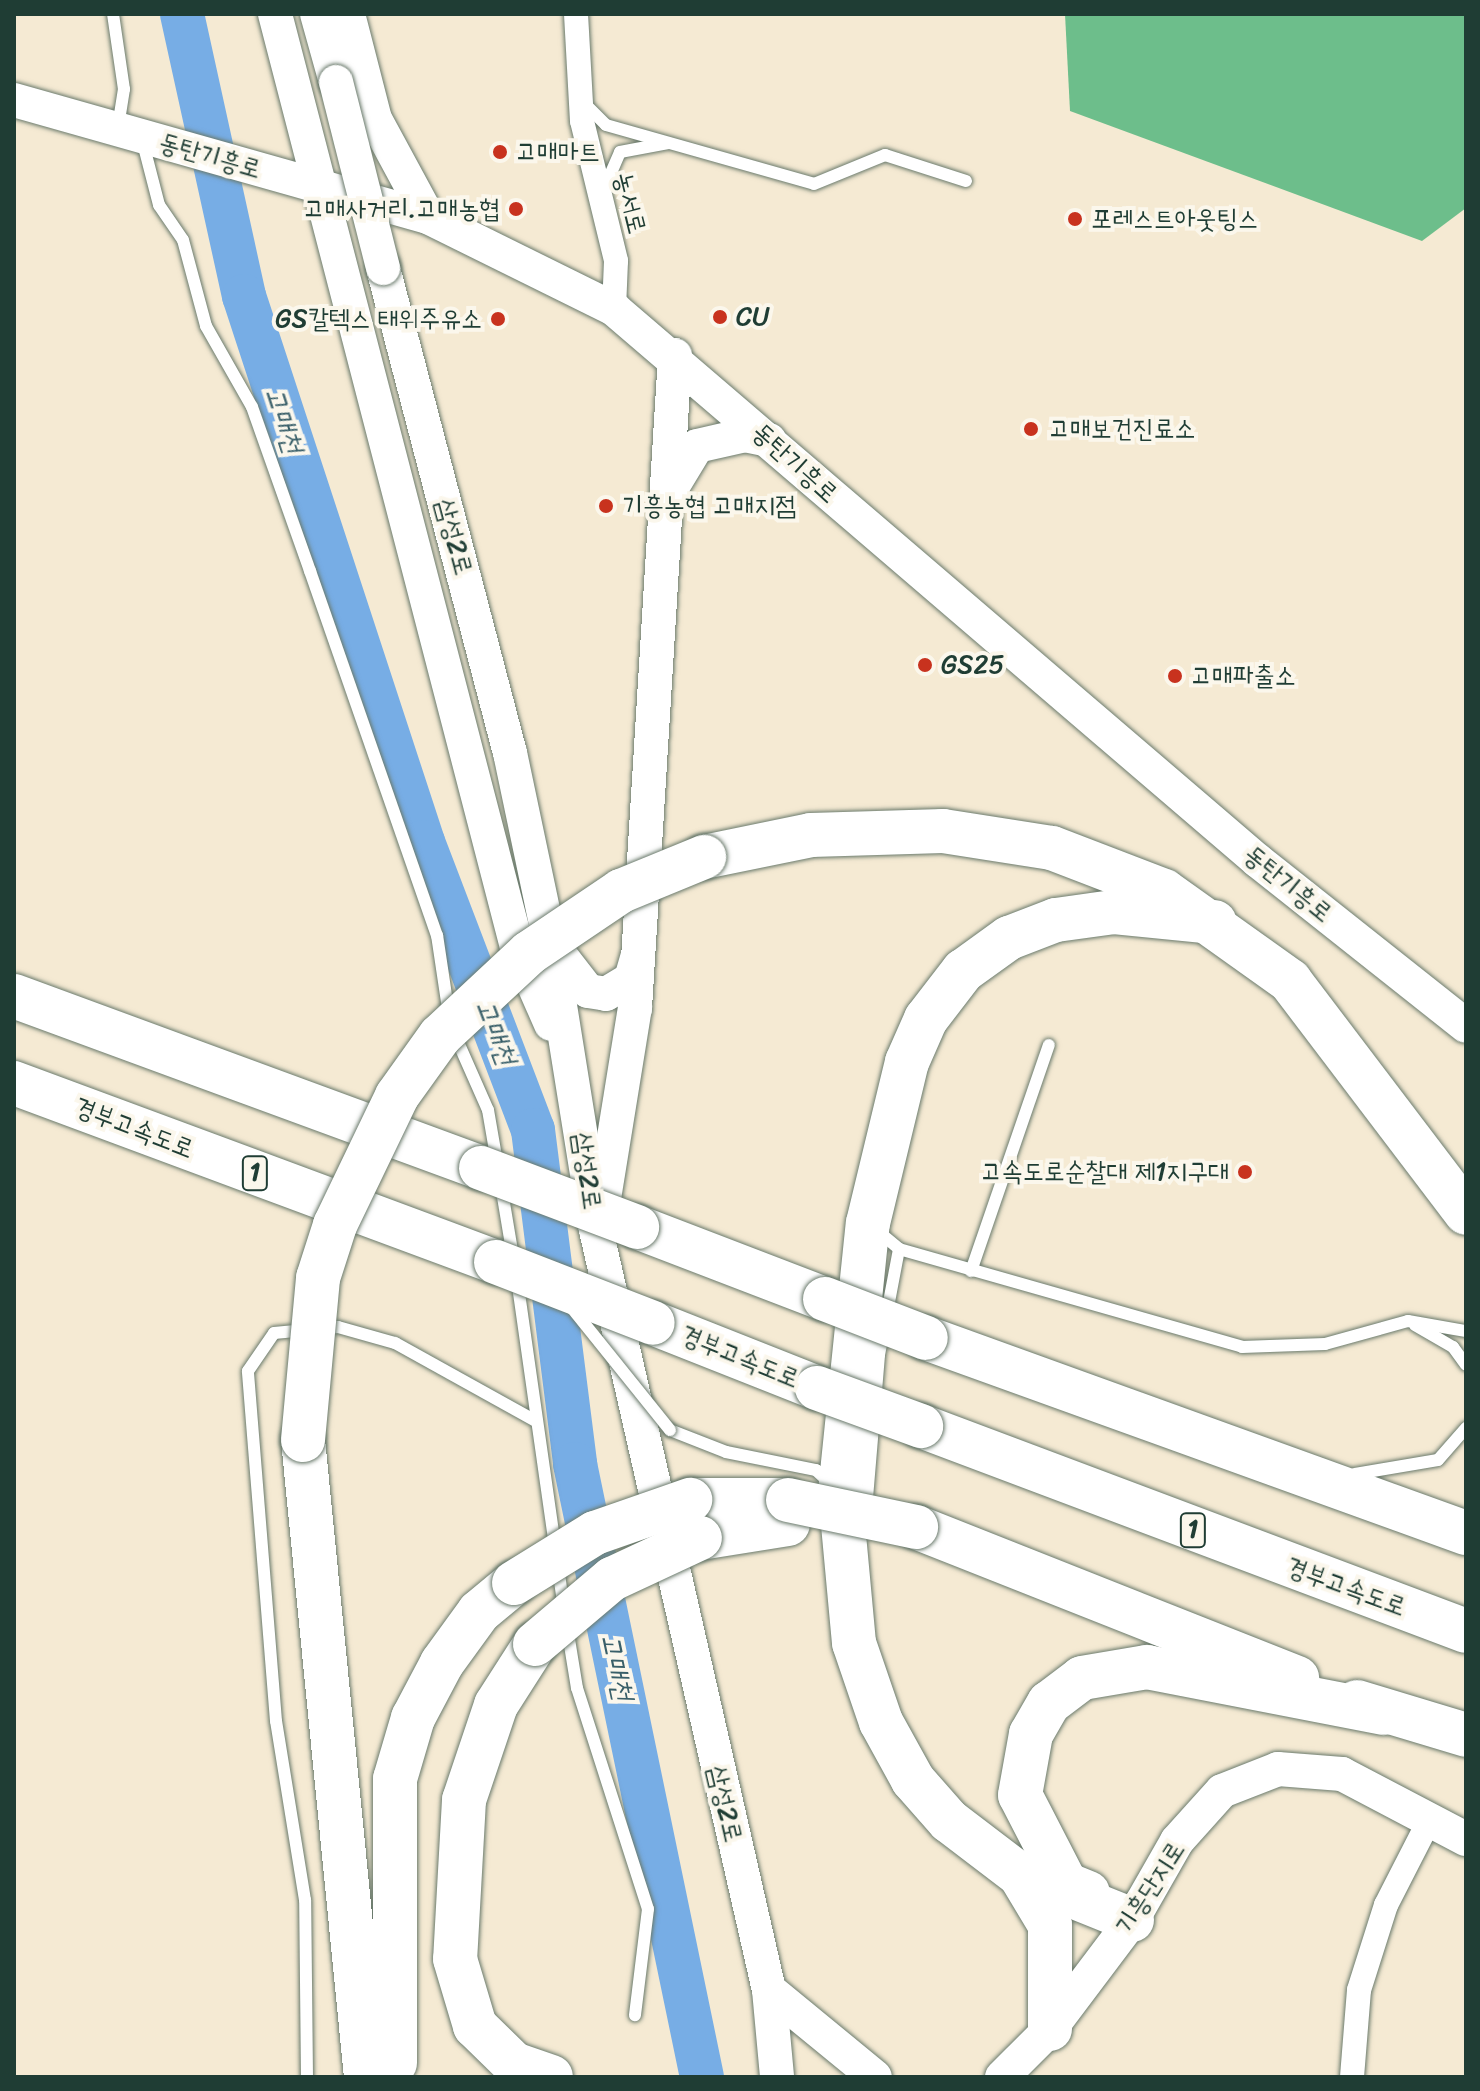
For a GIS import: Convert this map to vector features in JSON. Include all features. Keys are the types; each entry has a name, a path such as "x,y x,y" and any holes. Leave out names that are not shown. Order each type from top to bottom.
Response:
{"highway":[{"path":"366,2077 303,1440 318,1278 335,1225 397,1096 440,1036 529,953 621,891 704,857 880,830 999,837 1089,859 1215,922 1290,981 1349,1051 1466,1213"},
{"path":"1132,1920 1020,1875 927,1800 881,1722 854,1643 840,1492 880,1256 871,1206 907,1062 926,1019 963,971 1009,938 1056,920 1114,912 1215,922"},
{"path":"14,996 481,1168 616,1229 825,1299 926,1338 1312,1474 1466,1533"},
{"path":"1349,1051 1466,1170"},
{"name":"경부고속도로","path":"14,1083 552,1283 817,1388 1466,1631"},
{"path":"396,2077 395,1779 413,1718 442,1663 479,1612 514,1583 595,1533 695,1519 788,1512 916,1535 987,1558 1384,1713"},
{"path":"551,2077 514,2064 475,2026 455,1959 467,1787 496,1705 535,1644 591,1593 695,1519"},
{"path":"1132,1920 1066,1884 1027,1820 1019,1769 1049,1703 1082,1678 1147,1667 1384,1713 1466,1735"},
{"path":"1020,1875 1050,1925 1050,2029"}],"main road":[{"path":"275,14 300,181 517,947 573,1072"},
{"name":"삼성2로","path":"317,14 510,753 550,943 573,1072 616,1229 769,1990 777,2077"},
{"path":"348,14 375,119 428,217"},
{"name":"동탄기흥로","path":"14,100 428,217 614,309 675,355 769,440 1258,861 1466,1026"},
{"path":"616,1229 624,1092 640,950 675,355"},
{"path":"667,497 697,446 745,435 769,440"},
{"path":"550,943 588,991 606,994 631,979 640,950"},
{"name":"기흥단지로","path":"1002,2077 1050,2029 1132,1920 1163,1861 1222,1791 1278,1769 1342,1774 1466,1839"},
{"path":"769,1990 875,2077"}],"street":[{"name":"농서로","path":"576,14 582,99 616,261 614,309"},
{"path":"1352,2077 1359,1990 1386,1905 1429,1821"}],"lane":[{"path":"113,14 124,89 159,205 183,240 206,326 252,407 437,935 450,1026 488,1110 577,1688 648,1909 635,2015"},
{"path":"582,99 606,125 814,184 885,155 966,181"},
{"path":"602,204 609,165 620,152 668,143"},
{"path":"971,1271 1049,1045"},
{"path":"865,1537 879,1355 880,1256 971,1271 1242,1347 1325,1344 1408,1321 1466,1331"},
{"path":"552,1283 670,1430 726,1452 816,1470 840,1492"},
{"path":"1408,1321 1453,1347 1466,1365"},
{"path":"307,2077 305,1900 276,1721 248,1371 274,1333 338,1327 395,1343 534,1420"},
{"path":"1312,1474 1413,1469 1438,1460 1466,1428"},
{"path":"864,1564 871,1666 907,1752 966,1821 1027,1867 1066,1884"}],"green space":[{"path":"1065,14 1466,14 1466,208 1422,241 1070,111"}],"waterway":[{"name":"고매천","path":"182,14 244,296 423,842 533,1130 575,1464 702,2077"}],"place":[{"name":"고매마트","path":"500,152"},
{"name":"고매사거리.고매농협","path":"516,209"},
{"name":"포레스트아웃팅스","path":"1075,219"},
{"name":"CU","path":"720,317"},
{"name":"GS칼텍스 태위주유소","path":"498,319"},
{"name":"고매보건진료소","path":"1031,429"},
{"name":"기흥농협 고매지점","path":"606,506"},
{"name":"GS25","path":"925,665"},
{"name":"고매파출소","path":"1175,676"},
{"name":"고속도로순찰대 제1지구대","path":"1245,1172"}]}
